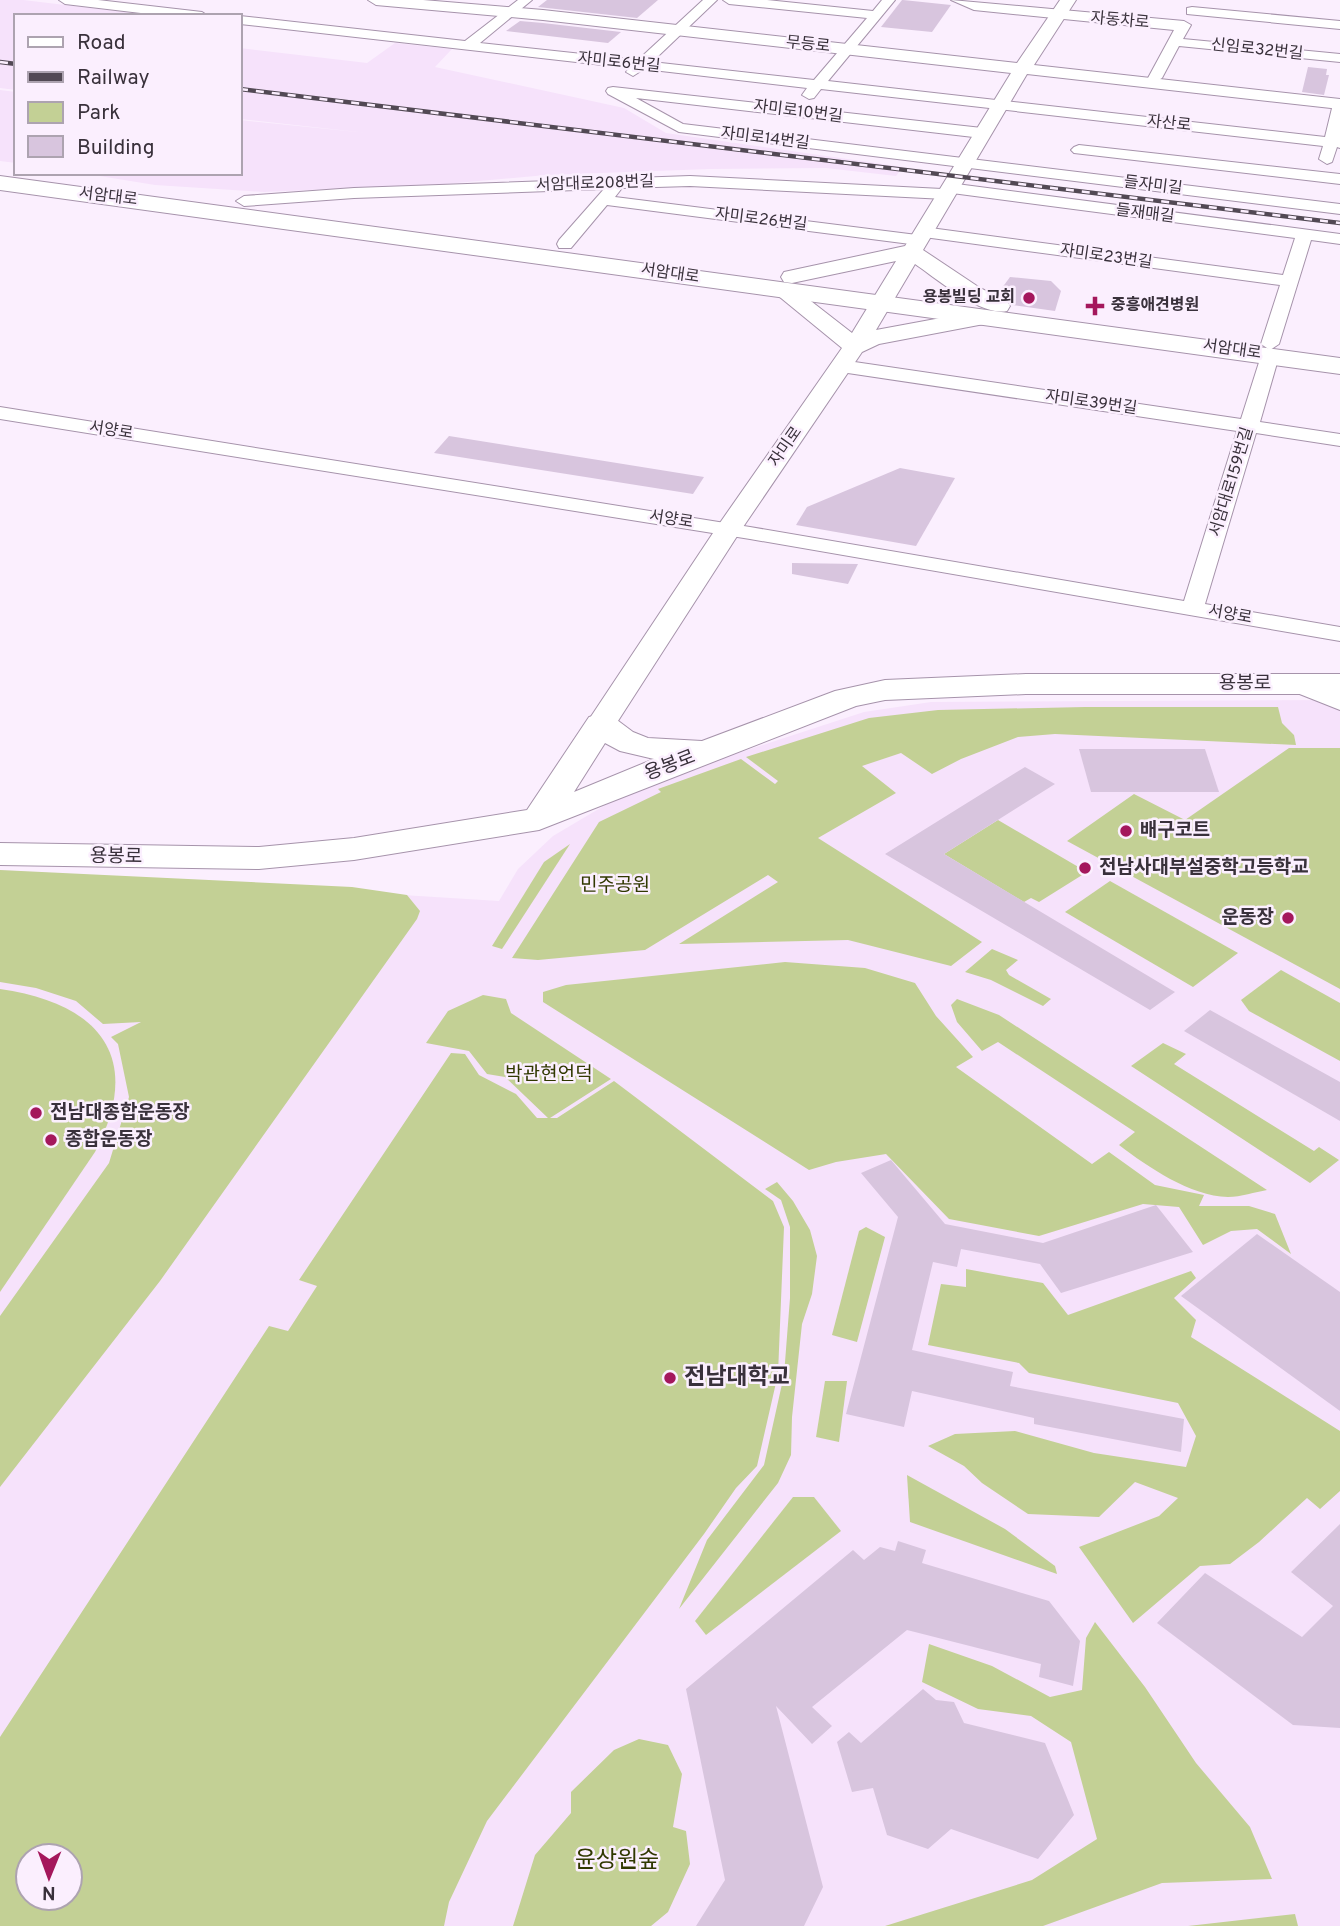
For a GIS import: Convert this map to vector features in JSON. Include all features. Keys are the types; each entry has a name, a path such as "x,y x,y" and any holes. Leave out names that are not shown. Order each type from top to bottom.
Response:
{"main road":[{"name":"서암대로","path":"47,175 565,244 787,283"},
{"name":"서암대로","path":"0,183 787,283 1270,350 1340,354"},
{"name":"서암대로","path":"1270,350 1340,366"},
{"name":"용봉로","path":"0,854 259,858 354,849 539,819 847,698 885,690 1026,684 1340,684"},
{"path":"601,724 615,737 633,746 653,750 722,746"},
{"name":"자미로","path":"539,819 601,724"}],"street":[{"path":"65,0 185,14"},
{"name":"무등로","path":"376,0 517,7"},
{"name":"무등로","path":"444,0 517,7 543,15 678,31 1021,68 1340,96"},
{"path":"613,91 710,0"},
{"path":"729,0 790,3 876,15"},
{"path":"771,139 890,0"},
{"path":"957,0 964,0 963,3 974,6 1058,15"},
{"name":"자동차로","path":"1021,68 1068,0"},
{"path":"1155,78 1194,5 1274,19 1340,25"},
{"path":"467,46 517,7"},
{"name":"자동차로","path":"1058,15 1183,27"},
{"name":"자미로6번길","path":"242,20 1000,103"},
{"path":"915,56 998,55 1043,37 1051,48 1063,57 1101,75"},
{"name":"신임로32번길","path":"1174,42 1340,58"},
{"path":"915,56 981,72 993,81 1000,103 1031,89 1101,75"},
{"name":"자미로","path":"601,724 728,530 847,357 1021,68"},
{"name":"무등로","path":"1101,75 1340,104 1336,143 1322,177 1315,206"},
{"name":"자미로10번길","path":"613,91 982,133"},
{"name":"자미로14번길","path":"613,91 679,128 965,164"},
{"name":"자산로","path":"1000,103 1336,143"},
{"path":"1079,150 1340,179"},
{"name":"들자미길","path":"965,164 1340,209"},
{"name":"서암대로208번길","path":"244,201 354,194 720,181 947,191"},
{"path":"565,244 618,184"},
{"name":"들재매길","path":"947,191 1340,239"},
{"name":"자미로26번길","path":"604,200 917,241"},
{"name":"서암대로159번길","path":"1193,608 1305,234"},
{"path":"917,241 992,311 872,338 847,357 838,332 787,283 917,241"},
{"name":"자미로23번길","path":"917,241 1290,281"},
{"name":"자미로39번길","path":"847,357 1340,440"},
{"name":"서양로","path":"0,413 728,530 1340,634"},
{"path":"1295,684 1340,703"}],"shaded area":[{"path":"0,0 23,0 141,14 14,14 14,90 0,88"},
{"path":"395,43 452,49 435,67 624,108 666,133 903,167 896,176 826,168 710,169 546,175 445,184 264,192 155,185 93,175 242,175 242,120 367,133 242,119 242,48 367,63"},
{"path":"0,90 14,92 14,163 0,161"},
{"name":"전남대학교","path":"1340,700 1340,1926 0,1926 0,870 499,901 518,869 553,836 607,804 683,771 864,712 931,702"}],"green space":[{"name":"민주공원","path":"1278,707 1282,723 1294,735 1296,745 1055,734 1018,737 961,759 932,774 901,753 862,766 896,793 818,838 982,942 951,966 848,940 679,944 778,882 768,875 645,950 538,960 512,958 599,822 661,792 658,789 741,759 775,784 778,781 746,757 869,718 938,710"},
{"name":"운동장","path":"1289,748 1340,748 1340,989 1067,841 1134,794 1185,820"},
{"path":"998,820 1087,872 1039,902 1031,898 1024,902 944,854"},
{"path":"570,844 502,949 492,946 544,862"},
{"path":"0,870 352,887 407,895 420,911 417,919 160,1281 0,1487 0,1316 109,1163 129,1097 118,1044 111,1037 141,1022 103,1024 76,1001 36,988 0,982"},
{"path":"1110,881 1238,953 1193,987 1065,912"},
{"path":"992,949 1018,960 1006,970 1009,975 1051,999 1043,1006 991,980 965,972"},
{"path":"785,962 865,968 915,983 936,1016 973,1057 956,1067 1092,1164 1109,1152 1155,1185 1204,1195 1199,1206 1249,1206 1275,1214 1291,1254 1257,1229 1231,1231 1203,1245 1179,1207 1143,1204 1039,1236 949,1219 886,1154 836,1162 809,1170 543,1002 543,992 566,985"},
{"path":"1281,970 1340,1003 1340,1061 1249,1011 1241,1000"},
{"name":"종합운동장","path":"0,989 35,996 64,1007 87,1022 103,1040 113,1062 115,1088 109,1118 95,1152 0,1292"},
{"name":"박관현언덕","path":"483,995 506,999 511,1013 611,1079 550,1118 557,1118 614,1081 773,1201 784,1227 778,1374 757,1466 736,1488 487,1821 449,1902 444,1926 0,1926 0,1737 269,1326 288,1331 317,1286 299,1280 451,1053 465,1054 479,1075 516,1094 537,1118 548,1118 505,1077 487,1074 469,1051 426,1043 448,1011"},
{"path":"957,999 999,1015 1267,1190 1233,1197 1214,1195 1184,1186 1156,1171 1119,1145 1135,1132 998,1042 982,1051 957,1022 951,1005"},
{"path":"1163,1043 1186,1054 1174,1064 1314,1151 1319,1147 1339,1160 1310,1183 1131,1066"},
{"path":"777,1182 793,1201 810,1230 817,1256 812,1294 802,1324 792,1417 791,1455 778,1483 679,1609 707,1540 764,1465 784,1375 790,1298 790,1227 781,1200 765,1189"},
{"path":"866,1227 885,1237 857,1342 832,1335 859,1231"},
{"path":"966,1269 1043,1283 1068,1315 1191,1271 1196,1278 1174,1298 1196,1320 1191,1337 1340,1431 1340,1491 1320,1509 1307,1498 1259,1542 1230,1564 1200,1566 1133,1623 1079,1547 1159,1516 1178,1498 1135,1482 1099,1517 1028,1514 982,1483 964,1466 928,1446 955,1434 1015,1431 1094,1453 1186,1467 1196,1436 1178,1403 1029,1373 1019,1363 928,1345 941,1284 966,1287"},
{"path":"825,1381 847,1381 839,1442 816,1437"},
{"path":"907,1475 1005,1529 1055,1566 1057,1574 910,1522"},
{"path":"793,1497 814,1497 841,1531 706,1635 695,1621"},
{"path":"1095,1622 1145,1687 1196,1763 1250,1827 1272,1879 1162,1883 1043,1926 885,1926 1032,1880 1097,1839 1071,1742 1031,1716 978,1709 922,1682 929,1644 992,1666 1050,1697 1082,1690 1086,1638"},
{"name":"윤상원숲","path":"639,1739 668,1745 682,1774 673,1827 686,1831 690,1864 668,1912 651,1926 513,1926 535,1855 571,1813 571,1792 614,1750"},
{"path":"1295,1914 1298,1926 1188,1926"}],"building":[{"path":"547,0 658,0 637,18 538,7"},
{"path":"902,0 951,5 932,32 881,27"},
{"path":"520,21 621,32 608,43 506,31"},
{"path":"1308,67 1327,69 1326,75 1329,75 1324,95 1302,92"},
{"name":"용봉빌딩 교회","path":"1010,277 1051,281 1061,291 1055,311 1012,305 999,292"},
{"path":"449,436 704,477 693,494 434,453"},
{"path":"900,468 955,478 916,546 796,525 807,507"},
{"path":"792,563 858,564 848,584 792,574"},
{"path":"1079,749 1205,749 1219,792 1091,792"},
{"path":"1025,767 1055,784 944,854 1175,992 1150,1010 885,854"},
{"path":"1210,1010 1340,1082 1340,1121 1184,1031"},
{"path":"891,1160 945,1224 1043,1243 1156,1205 1193,1252 1061,1293 1040,1264 961,1249 957,1267 933,1262 912,1350 1013,1372 1010,1386 1184,1419 1181,1452 1034,1424 1034,1418 912,1391 904,1427 846,1414 898,1217 861,1173"},
{"path":"1257,1234 1340,1292 1340,1411 1181,1296"},
{"path":"1340,1524 1340,1728 1293,1725 1157,1623 1205,1573 1302,1637 1333,1606 1291,1572"},
{"path":"898,1541 926,1550 922,1563 1049,1601 1080,1641 1073,1686 1039,1677 1041,1664 907,1630 812,1707 832,1726 812,1744 776,1706 823,1887 804,1926 696,1926 725,1880 686,1689 853,1550 864,1560 880,1547 895,1551"},
{"path":"923,1689 936,1700 954,1702 964,1723 1045,1743 1074,1815 1038,1859 951,1829 928,1849 887,1835 873,1788 852,1792 837,1742 849,1732 861,1743"}],"railway":[{"path":"0,62 14,64"},
{"path":"242,89 1340,223"}],"place":[{"name":"용봉빌딩 교회","path":"1029,298"},
{"name":"중흥애견병원","path":"1095,306"},
{"name":"배구코트","path":"1126,831"},
{"name":"전남사대부설중학고등학교","path":"1085,868"},
{"name":"운동장","path":"1288,918"},
{"name":"전남대종합운동장","path":"36,1113"},
{"name":"종합운동장","path":"51,1140"},
{"name":"전남대학교","path":"670,1378"}]}
